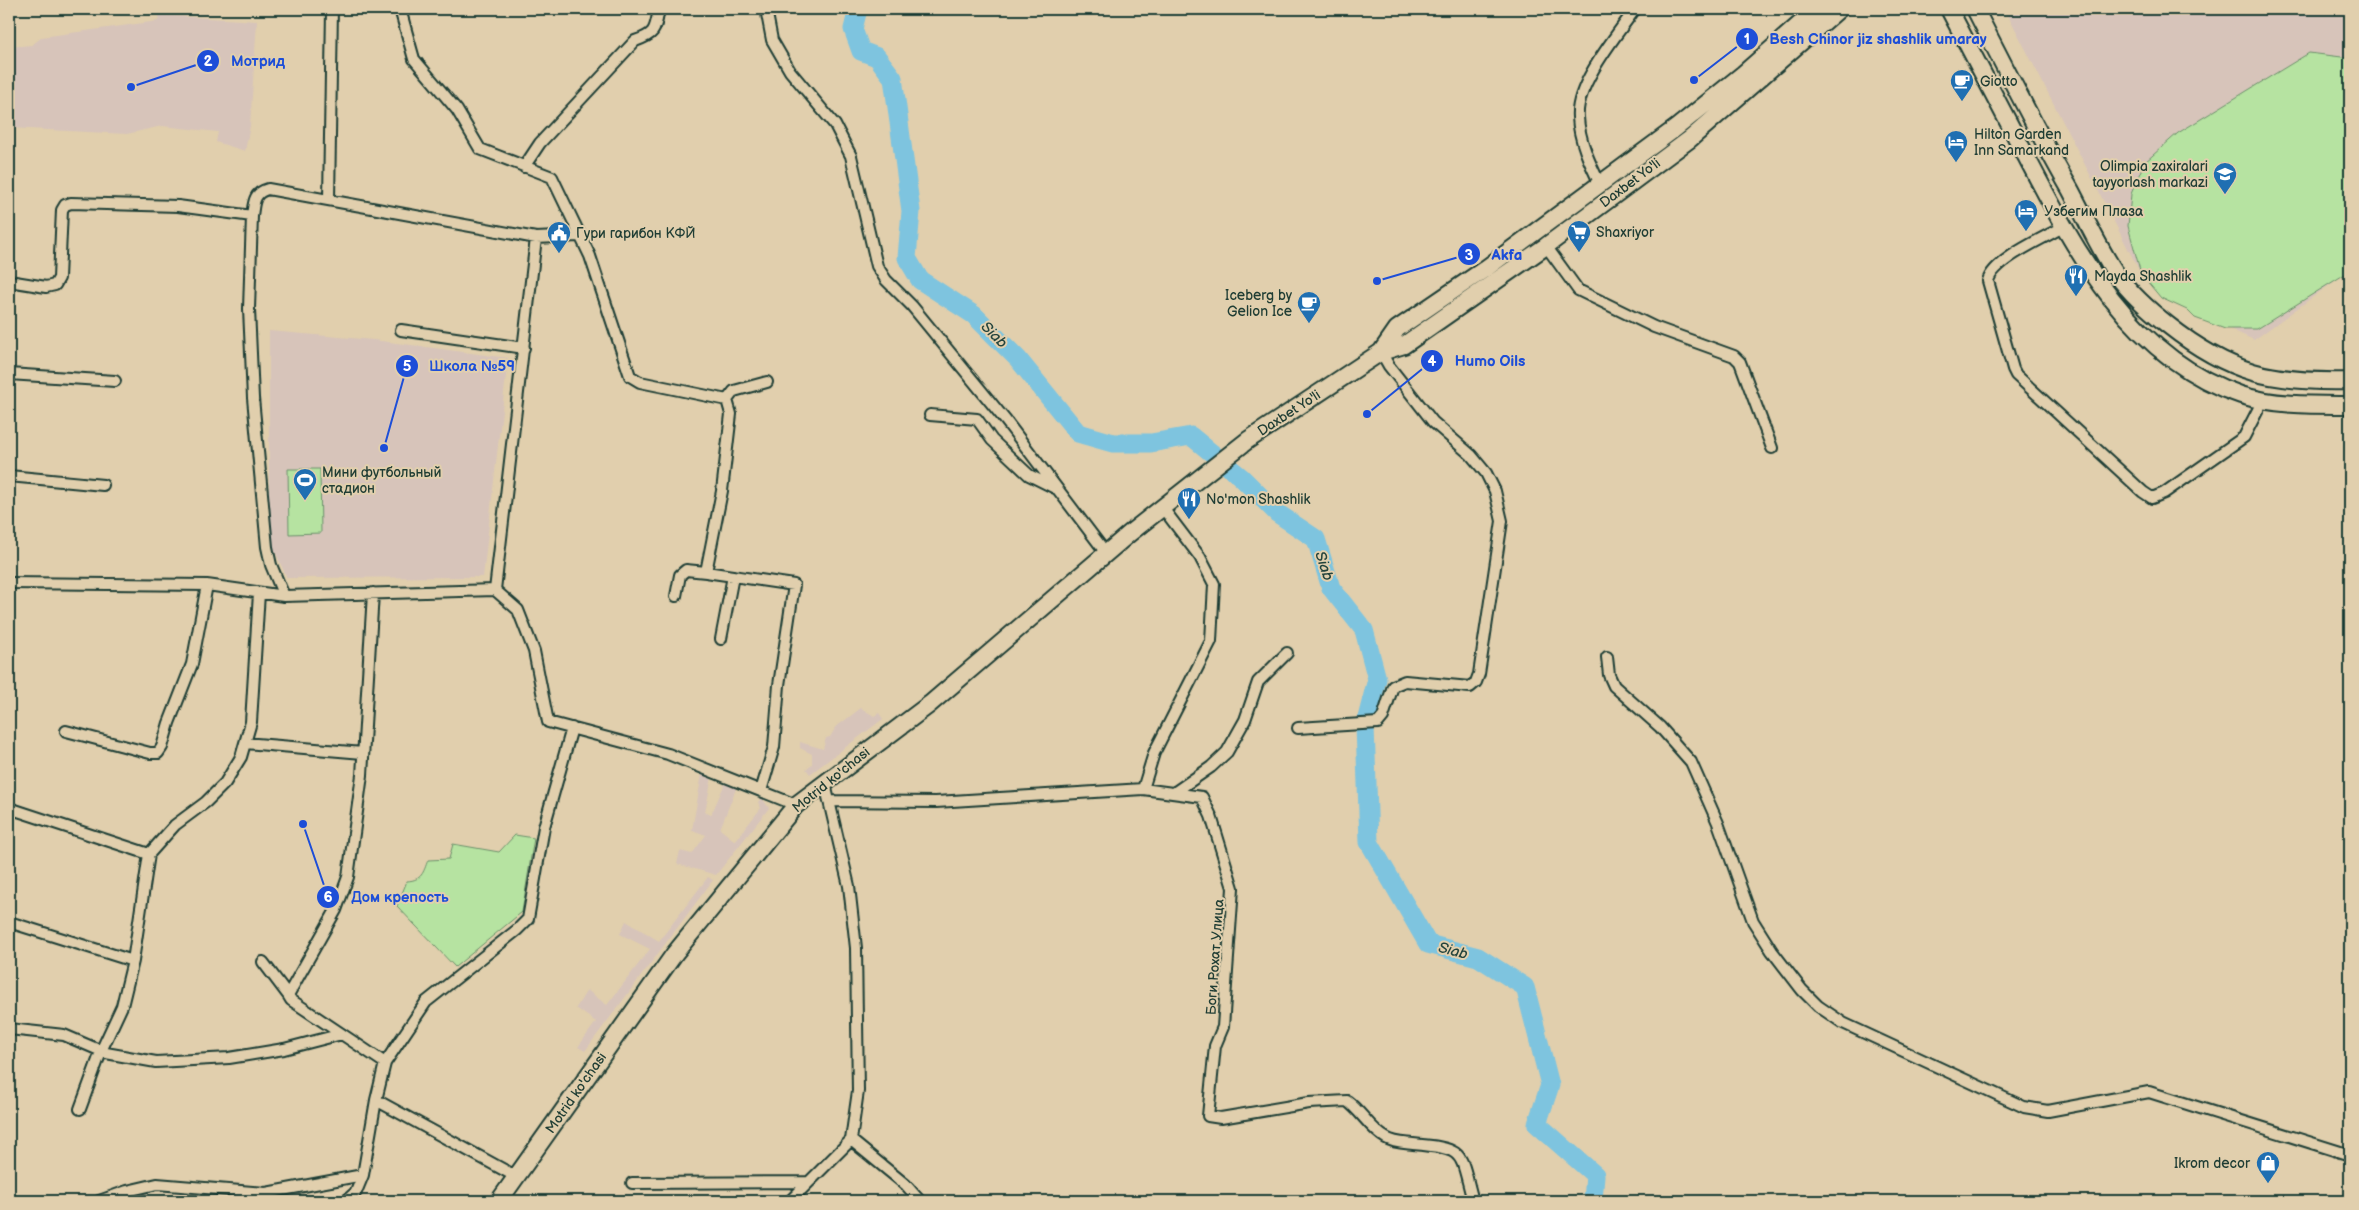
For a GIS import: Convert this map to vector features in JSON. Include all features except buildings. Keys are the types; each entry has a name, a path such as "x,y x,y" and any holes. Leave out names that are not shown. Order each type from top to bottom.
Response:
{"main road":[{"name":"Daxbet Yo'li","path":"1381,352 1397,329 1486,269 1676,128 1743,74 1816,9"},
{"name":"Daxbet Yo'li","path":"1248,440 1381,352 1404,345 1546,246 1690,139 1838,9"},
{"path":"1949,9 2063,226 2101,287 2137,327 2178,363 2220,387 2243,396 2314,405 2350,405"},
{"path":"1975,9 2042,139 2117,275 2151,312 2191,343 2229,365 2269,378 2314,382 2350,382"},
{"name":"Motrid ko'chasi","path":"499,1201 675,953 796,805 930,704 1106,553 1248,440"}],"street":[{"path":"329,199 332,9"},
{"path":"400,9 414,59 457,110 480,149 552,177 602,287 630,376 640,382 727,400"},
{"path":"524,167 540,143 635,40 649,36 655,30 659,9"},
{"path":"766,9 772,40 786,63 835,125 851,156 877,266 886,280 931,329 1006,420 1106,553"},
{"path":"1600,184 1589,159 1581,132 1578,117 1580,101 1585,85 1630,10"},
{"path":"284,596 271,565 266,547 252,398 249,308 252,216 255,196 268,189 536,238 579,236"},
{"path":"9,281 46,287 55,285 59,278 62,210 65,205 71,203 178,206 252,216"},
{"path":"2063,226 1994,268 1990,274 1988,281 2010,361 2016,375 2144,492 2152,498 2164,492 2231,447 2244,437 2264,400"},
{"path":"495,590 536,238"},
{"path":"1546,246 1578,290 1654,328 1734,356 1740,362 1772,448"},
{"path":"401,330 524,348"},
{"path":"1298,728 1363,722 1378,723 1383,717 1393,686 1405,681 1470,687 1476,682 1479,674 1502,521 1495,491 1486,473 1471,455 1433,422 1389,366 1381,352"},
{"path":"9,374 115,380"},
{"path":"727,400 734,391 767,382"},
{"path":"706,572 722,491 731,414 727,400"},
{"path":"930,415 977,419 992,440 1029,475 1058,489"},
{"path":"9,476 102,485"},
{"path":"1143,789 1154,753 1211,641 1214,584 1200,557 1162,508"},
{"path":"676,596 680,575 686,570 794,585 779,685 774,747 761,791"},
{"path":"722,639 733,576"},
{"path":"9,583 207,585 284,596 495,590 518,610 534,651 548,722 668,754 796,805"},
{"path":"66,731 150,753 158,752 162,747 168,723 192,664 207,585"},
{"path":"80,1109 102,1049 122,1006 133,961 150,854 175,825 206,802 225,783 242,757 251,722 259,593"},
{"path":"288,995 343,896 348,875 363,753 373,593"},
{"path":"1176,792 1211,767 1227,752 1245,720 1258,682 1287,653"},
{"path":"1607,657 1609,674 1614,686 1660,727 1691,762 1718,824 1753,921 1772,951 1802,990 1818,1006 1843,1023 2024,1107 2048,1111 2149,1092 2350,1155"},
{"path":"346,1201 356,1192 363,1175 376,1100 385,1063 426,1002 517,930 528,919 544,827 572,728"},
{"path":"245,742 363,753"},
{"path":"790,1201 851,1140 858,1091 856,948 849,886 825,784"},
{"name":"Боги Рохат Улица","path":"829,801 936,802 1143,789 1202,797 1211,816 1233,888 1223,1028 1215,1046 1208,1116 1221,1118 1309,1103 1347,1101 1385,1138 1394,1142 1445,1147 1456,1152 1463,1164 1473,1201"},
{"path":"9,808 150,854"},
{"path":"9,922 133,961"},
{"path":"263,962 291,1000 385,1063"},
{"path":"9,1029 64,1035 102,1049 106,1053 156,1062 229,1058 284,1049 342,1034"},
{"path":"376,1100 517,1177"},
{"path":"851,1140 906,1185 920,1201"},
{"path":"99,1201 127,1191 157,1184 266,1193 363,1175"},
{"path":"632,1183 809,1182"}],"shaded area":[{"name":"Olimpia zaxiralari tayyorlash markazi","path":"2005,9 2350,9 2350,270 2254,340 2161,298 2141,274"},
{"path":"159,15 257,21 250,126 245,151 216,142 218,132 162,126 127,134 9,128 9,47 32,45 42,37 158,21"},
{"path":"269,331 374,340 508,358 483,577 287,578 269,538"},
{"path":"861,708 874,716 879,713 883,719 810,774 806,769 812,764 812,754 800,748 800,742 823,749 826,738 830,737 836,727"},
{"path":"702,774 712,777 705,812 711,815 726,781 737,786 720,829 735,841 761,808 758,802 762,798 769,808 716,875 677,864 680,851 692,854 706,835 692,830"},
{"path":"708,877 713,880 585,1051 578,1047 596,1022 576,1008 587,990 607,1005 650,949 620,934 626,921 659,941"}],"green space":[{"path":"2309,53 2350,58 2350,271 2257,329 2225,329 2195,318 2187,310 2161,298 2141,274 2128,226 2131,194 2144,163 2178,133"},
{"name":"Мини футбольный стадион","path":"288,469 320,469 321,533 289,534"},
{"path":"515,835 534,838 522,912 455,967 397,906 407,881 419,877 428,860 449,859 453,844 499,852"}],"waterway":[{"name":"Siab","path":"858,9 853,29 861,51 877,57 893,78 911,211 907,258 920,280 974,315 1018,359 1078,433 1113,443 1151,443 1191,436 1241,477 1277,513 1316,539 1331,588 1364,630 1377,679 1365,726 1369,842 1428,944 1478,957 1525,987 1550,1085 1537,1124 1595,1175 1593,1201"}],"place":[{"name":"Besh Chinor jiz shashlik umaray","path":"1694,80"},
{"name":"Мотрид","path":"131,87"},
{"name":"Giotto","path":"1962,102"},
{"name":"Hilton Garden Inn Samarkand","path":"1956,163"},
{"name":"Olimpia zaxiralari tayyorlash markazi","path":"2225,195"},
{"name":"Узбегим Плаза","path":"2026,232"},
{"name":"Shaxriyor","path":"1579,253"},
{"name":"Гури гарибон КФЙ","path":"559,254"},
{"name":"Akfa","path":"1377,281"},
{"name":"Mayda Shashlik","path":"2076,297"},
{"name":"Iceberg by Gelion Ice","path":"1309,324"},
{"name":"Humo Oils","path":"1367,414"},
{"name":"Школа №59","path":"384,448"},
{"name":"Мини футбольный стадион","path":"305,501"},
{"name":"No'mon Shashlik","path":"1189,520"},
{"name":"Дом крепость","path":"303,824"},
{"name":"Ikrom decor","path":"2268,1184"}]}
